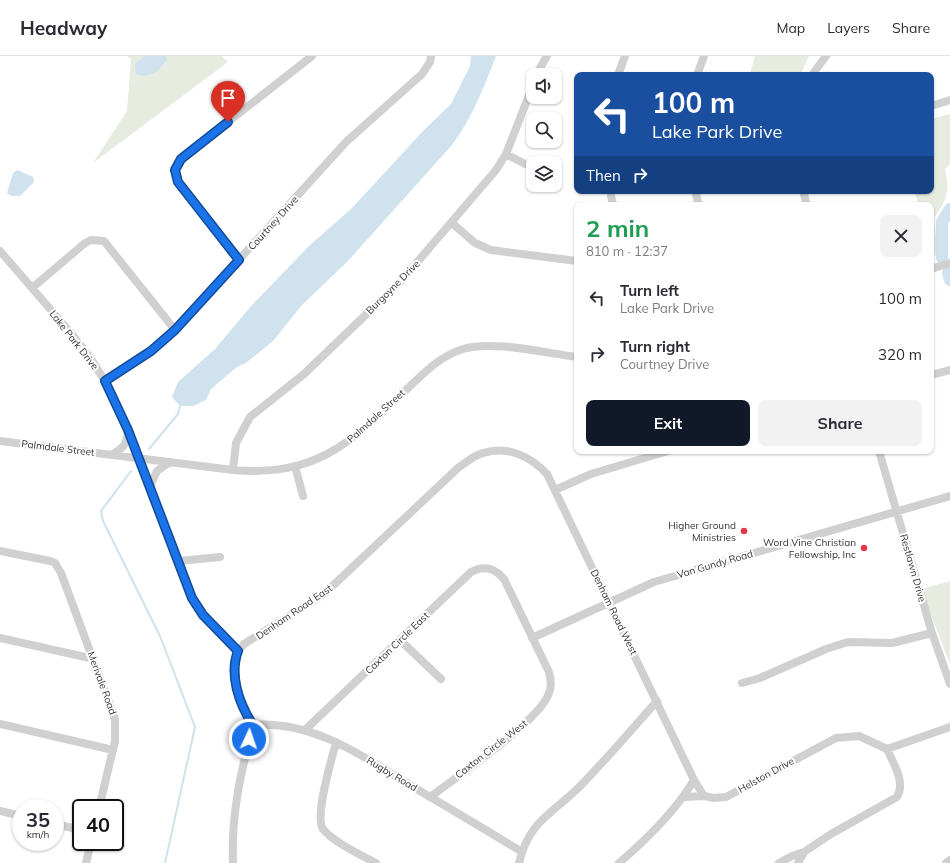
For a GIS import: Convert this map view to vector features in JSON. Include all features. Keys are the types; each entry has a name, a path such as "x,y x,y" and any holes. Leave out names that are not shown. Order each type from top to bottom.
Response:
{"street":[{"path":"239,260 178,182 175,170 181,159 312,56"},
{"name":"Courtney Drive","path":"105,381 151,351 175,330 346,142 422,74 430,62 431,56"},
{"path":"540,68 548,56"},
{"path":"619,72 625,56"},
{"path":"698,72 704,56"},
{"path":"814,72 826,56"},
{"path":"934,105 950,100"},
{"name":"Burgoyne Drive","path":"233,470 236,443 250,417 304,374 396,286 452,223 496,170 506,154 526,103"},
{"path":"506,154 525,164"},
{"path":"452,223 475,243 491,250 574,262"},
{"path":"32,288 86,243 98,240 109,245 175,330"},
{"name":"Lake Park Drive","path":"0,251 89,356 105,381 128,430 178,562 197,607 238,651"},
{"path":"934,268 950,263"},
{"name":"Palmdale Street","path":"0,441 233,470 269,470 295,466 321,458 350,441 428,369 445,356 455,352 485,346 574,357"},
{"path":"934,374 950,370"},
{"path":"111,455 124,446 127,441 128,430"},
{"name":"Denham Road East","path":"238,651 244,644 324,594 460,467 475,456 492,451 512,452 522,455"},
{"path":"555,490 592,474 658,454"},
{"name":"Restlawn Drive","path":"880,454 932,633 950,684"},
{"name":"Denham Road West","path":"522,455 539,466 547,474 694,780"},
{"path":"150,486 157,471 170,462"},
{"path":"295,466 303,496"},
{"name":"Van Gundy Road","path":"532,638 654,582 950,496"},
{"name":"Merivale Road","path":"0,551 50,561 55,563 61,573 115,719 116,730 113,750 101,799"},
{"path":"178,562 220,557"},
{"name":"Caxton Circle East","path":"306,729 471,572 478,569 492,569"},
{"name":"Caxton Circle West","path":"430,797 514,733 532,717 547,698 549,693 551,680 532,638 504,579 499,572 492,569"},
{"path":"742,683 760,678 826,649 848,642 892,643 932,633"},
{"path":"0,638 94,659"},
{"path":"400,640 441,679"},
{"path":"233,863 232,834 235,803 253,725 248,718 233,675 233,667 238,651"},
{"path":"519,863 526,840 540,821 585,782 657,701"},
{"path":"0,724 113,750"},
{"name":"Rugby Road","path":"253,725 267,724 306,729 336,742 522,852"},
{"path":"779,863 804,852 831,834 897,797 900,788 900,781 887,749 950,727"},
{"name":"Helston Drive","path":"684,797 726,797 836,738 859,736 887,749"},
{"path":"336,742 320,812 321,824 327,833 376,863"},
{"path":"619,863 641,844 684,797 694,780 704,796"},
{"path":"0,811 12,814"},
{"path":"86,863 89,851"},
{"path":"798,863 804,852"},
{"path":"946,863 950,860"}],"shaded area":[{"path":"127,56 144,56 135,65 167,58 165,56 222,56 228,62 93,163 127,111 131,59"},
{"path":"755,56 809,56 801,72 751,72"},
{"path":"950,114 950,164 945,169 947,190 945,200 934,218 934,202 917,202 916,194 934,194 934,118"},
{"path":"934,218 938,255 934,256"},
{"path":"950,581 950,664 921,589"}],"water":[{"path":"144,56 165,56 167,58 159,69 145,76 136,74 135,64"},
{"path":"471,56 496,56 472,113 452,145 348,261 302,305 273,341 246,363 237,367 211,389 206,400 193,406 180,406 172,397 178,382 215,349 252,305 309,246 352,208 424,130 451,104 470,66"},
{"path":"17,170 33,177 34,182 20,196 11,196 7,193 13,173"}],"waterway":[{"path":"942,258 942,222 950,209"},
{"path":"948,273 950,280"},
{"path":"149,449 178,414 180,406"},
{"path":"131,471 101,511 103,521 160,636 195,727 165,863"}],"place":[{"name":"Higher Ground Ministries","path":"744,531"},
{"name":"Word Vine Christian Fellowship, Inc","path":"864,548"}],"route":[{"path":"228,122 181,159 175,170 178,182 239,260 175,330 151,351 105,381 128,430 192,598 203,615 238,651 233,667 233,675 248,718 253,725 249,739"}]}
